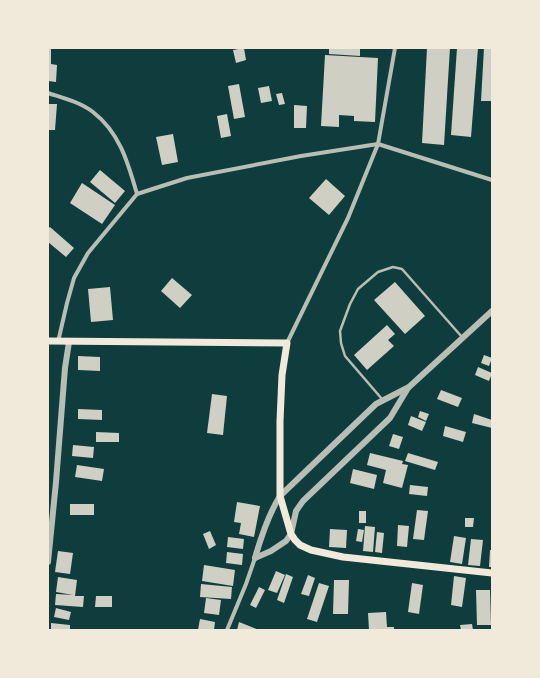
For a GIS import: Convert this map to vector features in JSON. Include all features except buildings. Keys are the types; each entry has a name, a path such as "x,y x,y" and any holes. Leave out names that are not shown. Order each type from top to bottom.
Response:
{"main road":[{"path":"48,341 286,343 282,375 280,421 280,496 290,534 300,545 325,554 492,573"}],"street":[{"path":"286,343 348,218 378,144 395,48"},
{"path":"48,93 72,101 92,112 107,125 117,137 121,146 137,194"},
{"path":"58,342 74,278 88,253 137,194 187,178 301,156 378,144 492,180"},
{"path":"227,630 246,584 260,540 272,510 280,496 376,404 409,386 492,311"},
{"path":"48,562 65,368 69,342"},
{"path":"255,558 286,541 290,534 296,511 303,501 390,418 409,386"}],"lane":[{"path":"383,400 345,356 340,337 340,330 350,304 358,289 378,272 393,267 402,269 463,338"}]}
